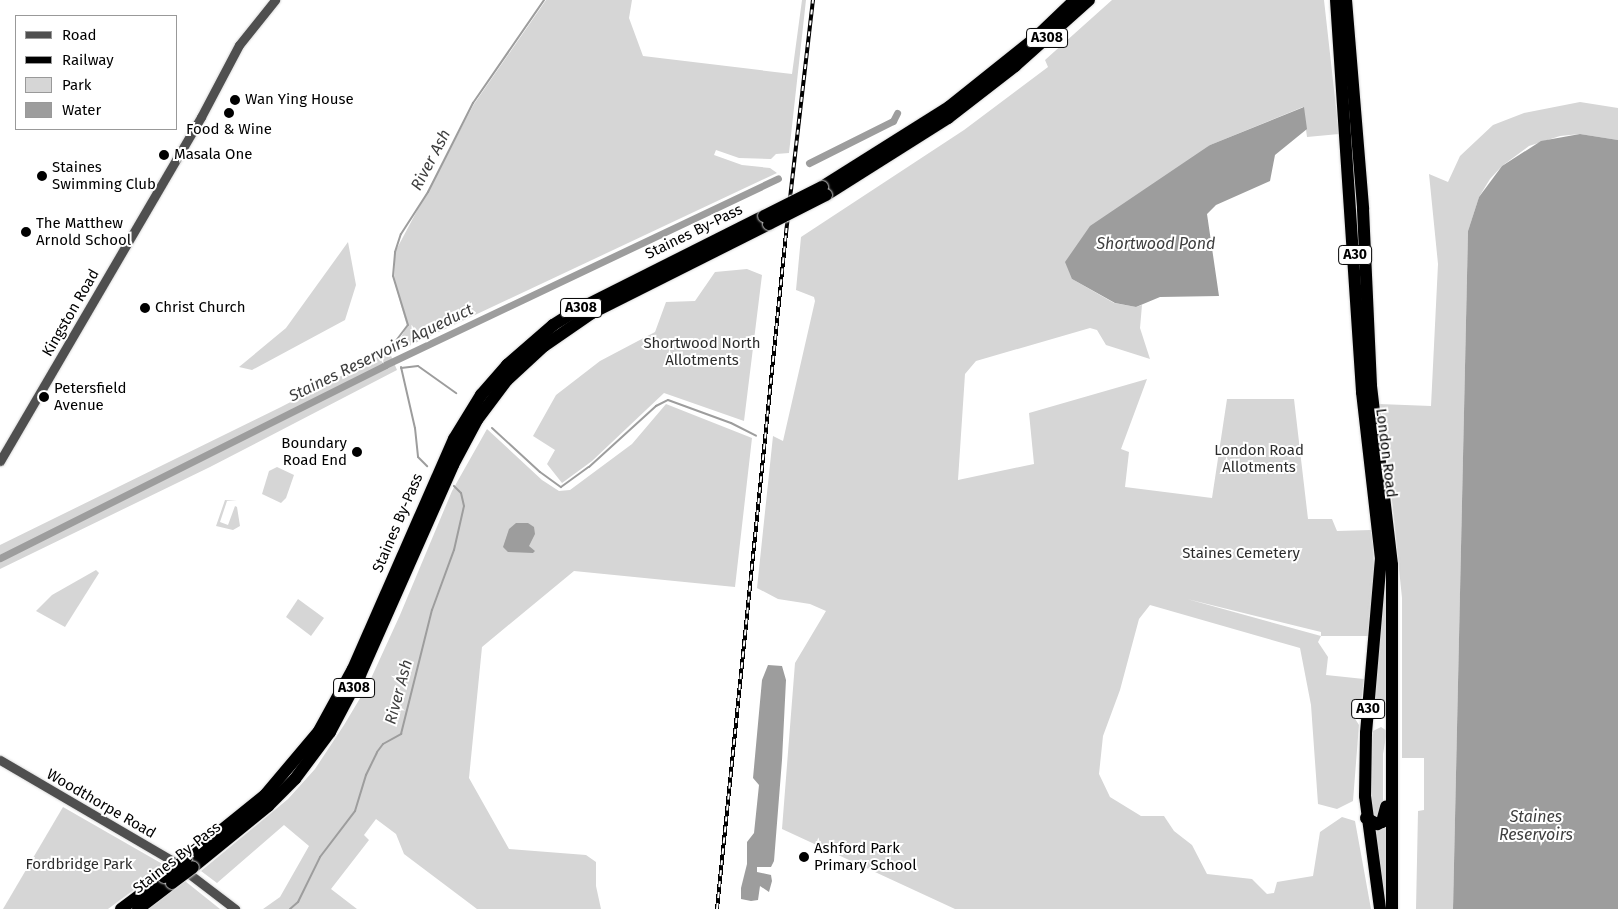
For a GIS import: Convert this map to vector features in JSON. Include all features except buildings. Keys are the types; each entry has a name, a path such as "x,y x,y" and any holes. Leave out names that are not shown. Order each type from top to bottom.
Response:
{"highway":[{"name":"A308","path":"1001,72 1075,0"},
{"name":"A308","path":"1001,72 1089,0"},
{"name":"London Road","path":"1336,0 1362,392 1381,558 1366,733 1366,818 1380,909"},
{"name":"A30","path":"1346,0 1362,209 1371,386 1392,565 1392,909"},
{"name":"Staines By-Pass","path":"138,909 168,880 265,795 319,730 352,669 454,439 482,394 507,365 553,325 577,310 767,220 824,191 925,134 1001,72"},
{"name":"A30","path":"1366,733 1369,726 1377,722 1386,723 1391,729"},
{"name":"A30","path":"1366,818 1377,824 1386,816 1386,762 1391,748"},
{"name":"Staines By-Pass","path":"121,909 168,880"}],"street":[{"name":"Kingston Road","path":"0,461 201,117 239,45 275,0"},
{"name":"Woodthorpe Road","path":"0,760 171,860 235,909"}],"green space":[{"path":"546,0 632,0 629,18 643,56 792,74 802,0 806,0 789,153 776,154 771,159 739,158 716,150 714,155 742,165 770,168 777,173 392,354 407,326 394,281 395,252 474,104"},
{"path":"1112,0 1324,0 1339,134 1307,137 1303,107 1210,145 1072,279 1114,303 1136,307 1142,305 1140,328 1150,359 1106,345 1097,330 1090,328 976,361 965,374 958,480 1034,464 1029,413 1147,379 1121,449 1129,452 1125,487 1212,498 1227,399 1294,399 1308,519 1332,519 1337,531 1371,530 1375,586 1369,636 1321,636 1318,642 1328,657 1326,675 1364,679 1361,703 1353,704 1352,714 1359,725 1353,801 1337,809 1318,804 1311,705 1300,648 1150,605 1139,619 1120,690 1103,736 1099,774 1110,797 1141,816 1164,816 1174,831 1192,845 1207,874 1252,879 1267,894 1274,893 1277,882 1313,876 1320,832 1342,817 1355,821 1371,909 955,909 782,829 795,663 826,611 810,604 778,599 757,588 773,436 783,441 815,301 814,297 796,290 801,237 964,130 1048,67 1045,60","holes":["1187,599 1321,632 1321,636"]},
{"path":"1580,102 1618,108 1618,140 1580,134 1560,136 1529,146 1502,166 1490,179 1479,197 1468,231 1453,909 1416,909 1418,811 1424,810 1424,758 1402,758 1402,598 1384,422 1379,404 1431,406 1438,264 1429,174 1448,182 1460,156 1493,125 1524,113"},
{"path":"348,242 356,285 345,320 252,370 239,367 286,328"},
{"name":"Shortwood North Allotments","path":"747,269 762,275 744,421 664,393 592,461 562,483 547,464 555,450 533,436 556,395 600,361 655,332 666,302 695,301 715,272"},
{"path":"389,351 397,370 210,467 0,569 0,545 281,407"},
{"path":"1368,383 1388,559 1387,717 1378,715 1370,718 1382,612"},
{"path":"666,404 752,438 735,587 574,571 482,647 469,778 509,849 586,855 596,862 596,886 601,909 477,909 404,854 396,834 376,819 364,835 369,840 331,889 357,909 263,909 280,897 309,846 284,825 217,883 201,871 288,799 315,769 344,725 368,685 400,615 452,491 487,429 542,480 559,491 570,490 632,444"},
{"path":"277,467 294,475 286,498 281,503 262,494 269,471"},
{"path":"225,500 237,501 227,501 220,522 228,525 235,506 237,507 240,526 233,530 216,526"},
{"path":"96,570 99,573 65,627 36,611 52,595"},
{"path":"298,599 324,618 311,636 286,617"},
{"path":"1381,727 1387,731 1383,754 1383,811 1379,820 1368,810 1373,731"},
{"name":"Fordbridge Park","path":"63,807 166,866 108,909 3,909"},
{"path":"1386,826 1387,909 1382,909 1372,828"},
{"path":"185,881 220,909 148,909"}],"water":[{"name":"Shortwood Pond","path":"1304,107 1307,129 1275,155 1270,181 1216,205 1207,214 1219,296 1160,297 1136,307 1115,303 1072,279 1065,262 1090,226 1210,145"},
{"name":"Staines Reservoirs","path":"1580,134 1618,140 1618,909 1453,909 1468,231 1479,197 1502,166 1541,141"},
{"path":"516,523 528,523 534,527 535,534 529,546 535,551 533,553 508,552 503,547 509,529"},
{"path":"768,665 782,666 786,680 782,760 774,861 771,867 757,867 757,872 771,875 772,881 769,892 760,886 758,900 751,901 741,899 741,888 747,864 747,842 754,833 759,785 753,778 762,680"}],"waterway":[{"name":"River Ash","path":"395,342 408,325 393,276 395,252 401,234 428,192 473,103 544,0"},
{"name":"Staines Reservoirs Aqueduct","path":"809,163 893,121 897,113"},
{"name":"Staines Reservoirs Aqueduct","path":"0,558 385,365 778,178"},
{"path":"401,368 418,366 456,393"},
{"name":"River Ash","path":"401,367 415,428 418,457 427,466"},
{"path":"492,428 540,472 561,487 589,467 656,406 668,400 731,423 756,436"},
{"name":"River Ash","path":"290,909 298,902 320,857 355,811 366,775 377,752 383,744 401,734 432,610 454,550 464,506 461,493 454,486"}],"railway":[{"path":"717,909 786,233 813,0"}],"place":[{"name":"Wan Ying House","path":"235,100"},
{"name":"Food & Wine","path":"229,113"},
{"name":"Masala One","path":"164,155"},
{"name":"Staines Swimming Club","path":"42,176"},
{"name":"The Matthew Arnold School","path":"26,232"},
{"name":"Christ Church","path":"145,308"},
{"name":"Petersfield Avenue","path":"44,397"},
{"name":"Boundary Road End","path":"357,452"},
{"name":"Ashford Park Primary School","path":"804,857"}],"park label":[{"name":"London Road Allotments","path":"1259,458"},
{"name":"Staines Cemetery","path":"1241,554"}]}
